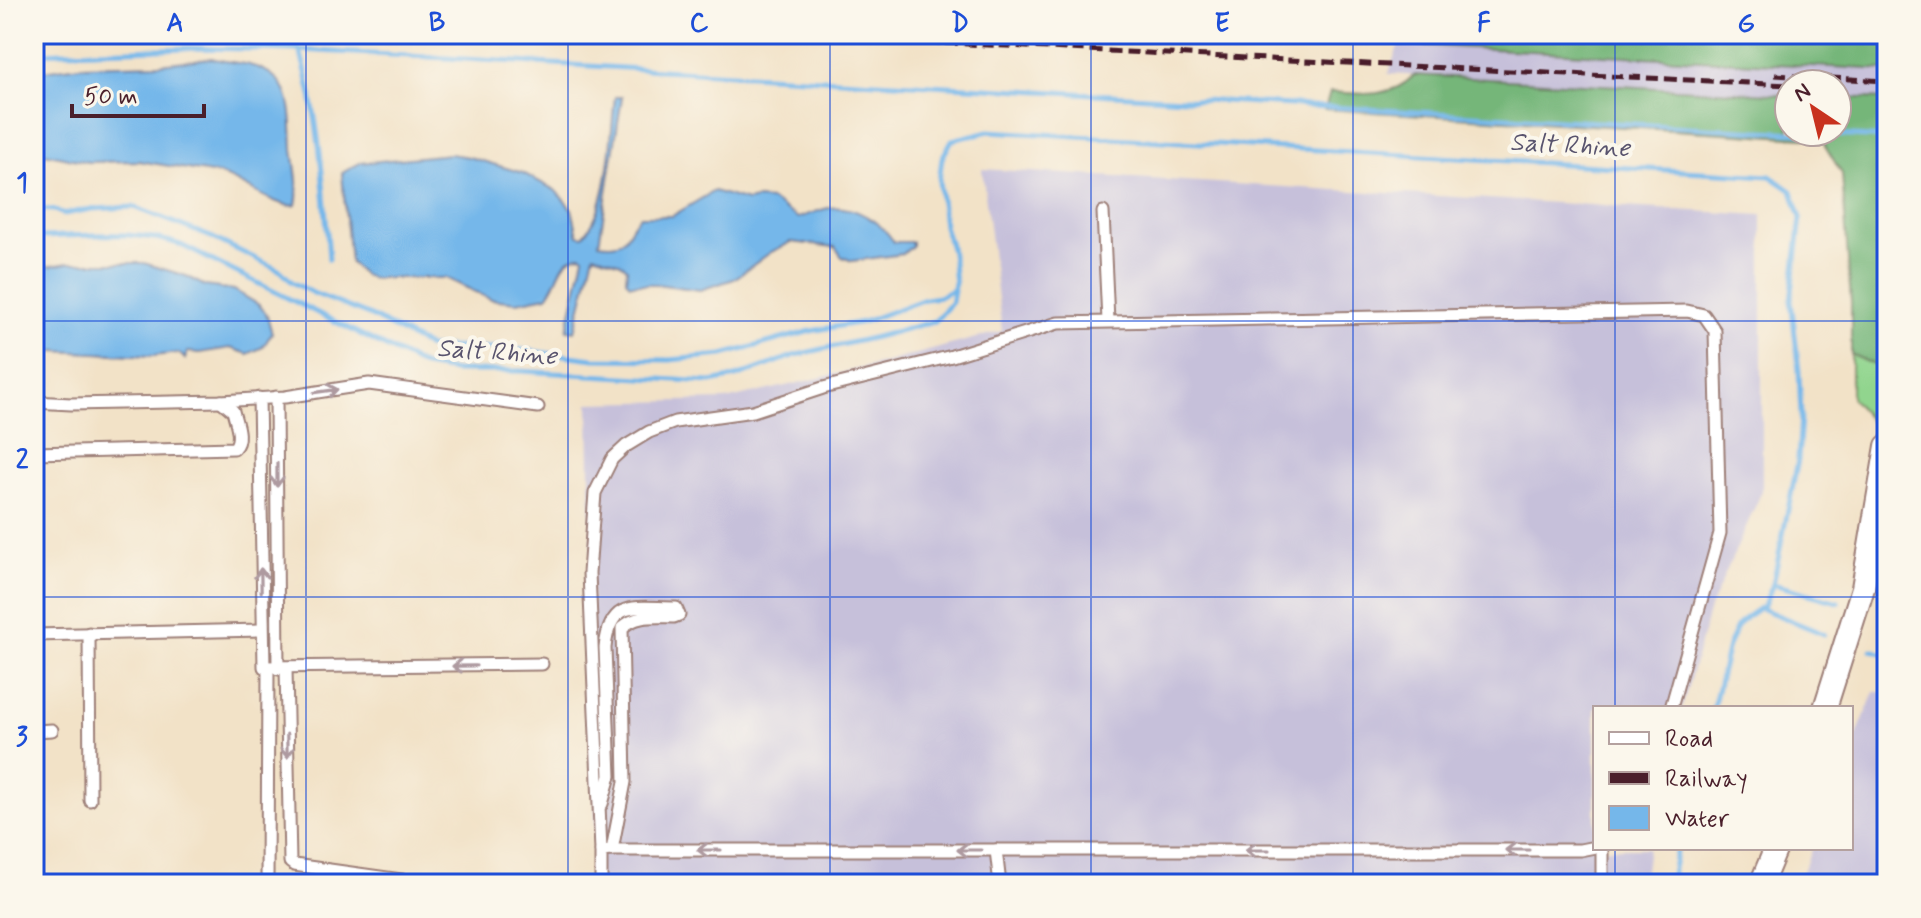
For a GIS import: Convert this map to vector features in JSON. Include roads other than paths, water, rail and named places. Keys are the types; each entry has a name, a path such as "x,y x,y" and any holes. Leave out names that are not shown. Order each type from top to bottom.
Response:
{"street":[{"path":"1826,706 1881,530 1887,446"},
{"path":"1761,884 1775,850"}],"lane":[{"path":"1103,212 1108,321"},
{"path":"606,850 600,813 590,560 595,493 612,459 649,432 675,422 753,411 823,388 952,356 1058,323 1687,311 1704,315 1715,331 1720,533 1672,706"},
{"path":"34,402 221,401 387,384 538,407"},
{"path":"276,397 277,669 290,862 430,884"},
{"path":"259,398 264,667 542,664"},
{"path":"34,453 234,448 239,438 233,411 221,401"},
{"path":"600,813 610,776 607,629 621,610 676,608 679,615 674,617 630,620 622,628 625,782 606,850 601,884"},
{"path":"34,635 262,630"},
{"path":"89,633 90,800"},
{"path":"267,884 267,800 277,669"},
{"path":"34,731 52,730"},
{"path":"606,850 1580,850 1593,847"},
{"path":"996,850 1000,884"},
{"path":"1602,850 1602,884"}],"water":[{"path":"212,58 264,70 283,86 290,108 296,205 269,199 218,174 139,161 88,162 34,151 34,72"},
{"path":"615,97 622,97 599,243 621,241 640,216 672,216 714,191 747,201 771,200 798,218 829,208 848,209 874,221 894,242 912,242 912,246 903,254 852,261 842,257 835,247 791,242 771,252 734,279 700,290 630,284 626,280 627,268 621,263 594,254 575,331 567,330 584,257 581,255 568,260 547,296 517,302 490,299 446,278 371,278 350,262 342,173 360,163 450,154 523,173 555,190 572,209 578,235 583,236 599,208 604,190"},
{"path":"68,263 144,263 186,276 205,286 234,290 259,305 266,313 272,333 263,347 248,354 230,348 187,352 185,359 179,353 153,356 34,350 34,269"}],"waterway":[{"path":"34,53 188,48 300,50 1887,138"},
{"path":"300,50 317,128 329,259"},
{"name":"Salt Rhine","path":"34,209 64,214 134,207 211,237 281,271 292,282 313,293 371,316 429,347 506,348 594,359 670,360 723,355 811,331 863,322 952,290 955,284 952,252 944,226 939,181 942,158 952,140 989,131 1770,176 1792,191 1801,218 1791,300 1801,416 1798,460 1773,584 1764,605 1737,627 1728,646 1713,706"},
{"name":"Salt Rhine","path":"34,237 126,235 181,245 424,366 454,371 520,371 711,382 736,377 796,355 935,321 952,302 954,290"},
{"path":"1773,584 1838,602"},
{"path":"1760,608 1824,634"},
{"path":"1883,612 1887,613"},
{"path":"1872,650 1887,655"},
{"name":"Salt Rhine","path":"1670,884 1677,850"}],"railway":[{"path":"766,34 1773,84"},
{"path":"1853,79 1887,81"}]}
